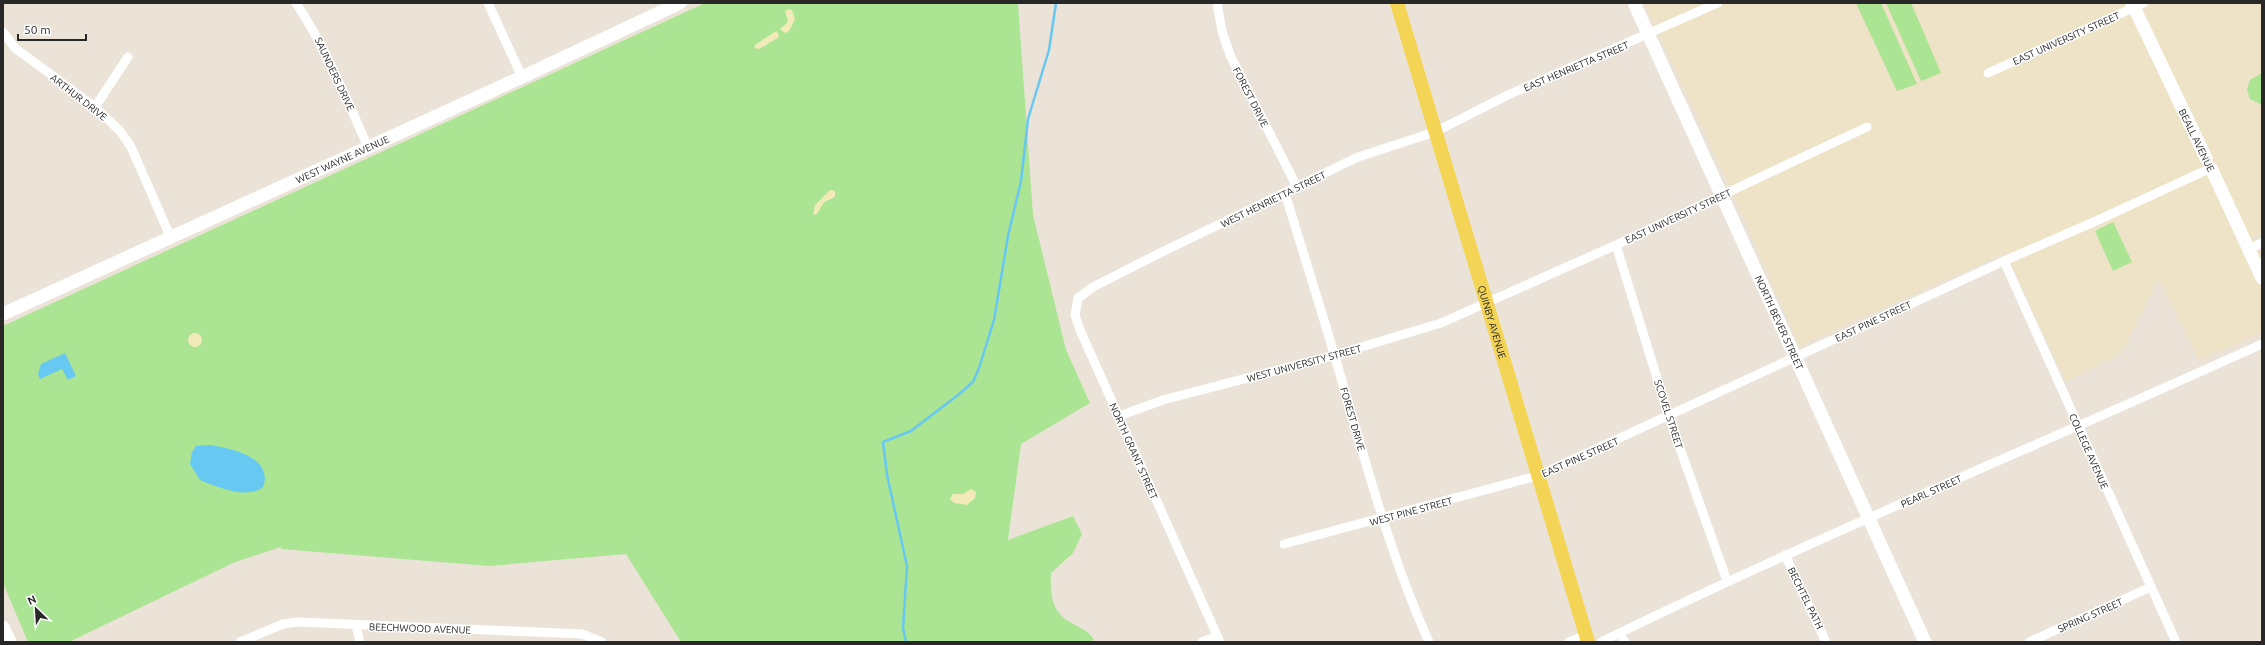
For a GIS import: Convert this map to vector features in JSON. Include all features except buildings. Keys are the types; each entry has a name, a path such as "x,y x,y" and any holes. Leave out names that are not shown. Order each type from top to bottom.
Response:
{"main road":[{"name":"QUINBY AVENUE","path":"1397,3 1537,476 1587,639"}],"street":[{"name":"SAUNDERS DRIVE","path":"296,3 316,35 368,147"},
{"path":"488,3 522,77"},
{"name":"FOREST DRIVE","path":"1217,3 1222,31 1230,55 1297,187"},
{"name":"NORTH BEVER STREET","path":"1634,3 1925,642"},
{"name":"EAST HENRIETTA STREET","path":"1435,132 1508,95 1649,35 1718,3"},
{"name":"WEST WAYNE AVENUE","path":"3,314 522,77 673,4"},
{"name":"EAST UNIVERSITY STREET","path":"1988,73 2137,4"},
{"name":"BEALL AVENUE","path":"2137,4 2262,278"},
{"name":"ARTHUR DRIVE","path":"3,32 15,48 95,107 121,132 131,147 171,238"},
{"path":"95,107 128,57"},
{"name":"EAST UNIVERSITY STREET","path":"1487,303 1722,196 1867,127"},
{"name":"WEST HENRIETTA STREET","path":"1116,276 1358,157 1435,132"},
{"name":"EAST PINE STREET","path":"1537,476 1669,417 1795,357 2004,261 2096,221 2209,163"},
{"name":"FOREST DRIVE","path":"1285,193 1335,355 1382,519 1408,595 1429,642"},
{"path":"2248,249 2262,243"},
{"name":"SCOVEL STREET","path":"1616,245 1669,417 1726,580"},
{"name":"COLLEGE AVENUE","path":"2004,261 2176,642"},
{"name":"NORTH GRANT STREET","path":"1116,276 1082,293 1076,304 1075,315 1218,639"},
{"name":"WEST UNIVERSITY STREET","path":"1119,416 1163,400 1335,355 1441,323 1487,303"},
{"name":"PEARL STREET","path":"1601,642 1726,580 2262,344"},
{"name":"WEST PINE STREET","path":"1284,544 1382,519 1537,476"},
{"name":"BECHTEL PATH","path":"1785,555 1826,642"},
{"name":"SPRING STREET","path":"2028,642 2150,587"},
{"name":"BEECHWOOD AVENUE","path":"240,642 283,624 298,622 356,626 582,634 602,642"},
{"path":"3,626 10,642"},
{"path":"356,626 360,642"},
{"path":"1619,633 1625,642"},
{"path":"1202,642 1218,639"},
{"path":"1569,642 1587,639"}],"shaded area":[{"path":"1644,3 2262,3 2262,233 2253,237 2262,256 2262,333 2198,360 2159,278 2122,353 2066,382 2006,253 1799,346 1735,198"}],"green space":[{"path":"705,3 1018,3 1033,215 1066,350 1090,403 1021,444 1008,540 1073,516 1082,534 1073,553 1051,573 1053,601 1055,607 1064,618 1086,631 1094,640 1089,642 681,642 626,554 489,566 281,549 281,547 235,562 69,642 28,642 3,583 3,326"},
{"path":"1856,3 1881,3 1917,84 1897,91"},
{"path":"1886,3 1911,3 1941,73 1921,81"},
{"path":"2262,73 2262,105 2250,99 2247,90 2250,80"},
{"path":"2113,222 2132,262 2113,271 2095,231"}],"sand":[{"path":"788,9 792,10 795,19 789,31 785,33 780,29 788,22 785,11"},
{"path":"776,31 779,34 778,38 759,49 754,48 755,45"},
{"path":"830,190 835,191 835,197 824,202 817,214 813,215 815,205"},
{"path":"192,333 198,333 202,337 202,343 198,347 192,347 188,343 188,337"},
{"path":"971,489 976,492 975,498 967,505 954,503 950,499 953,494 963,494"}],"water":[{"path":"65,353 76,376 68,380 62,369 40,379 38,374 41,364"},
{"path":"210,445 238,452 256,461 262,468 265,477 263,487 256,491 249,492 232,491 200,480 190,464 192,452 196,446"}],"waterway":[{"path":"906,642 903,628 907,566 887,475 883,442 911,431 958,395 973,382 979,368 994,320 1008,236 1021,181 1028,119 1049,50 1056,3"}]}
